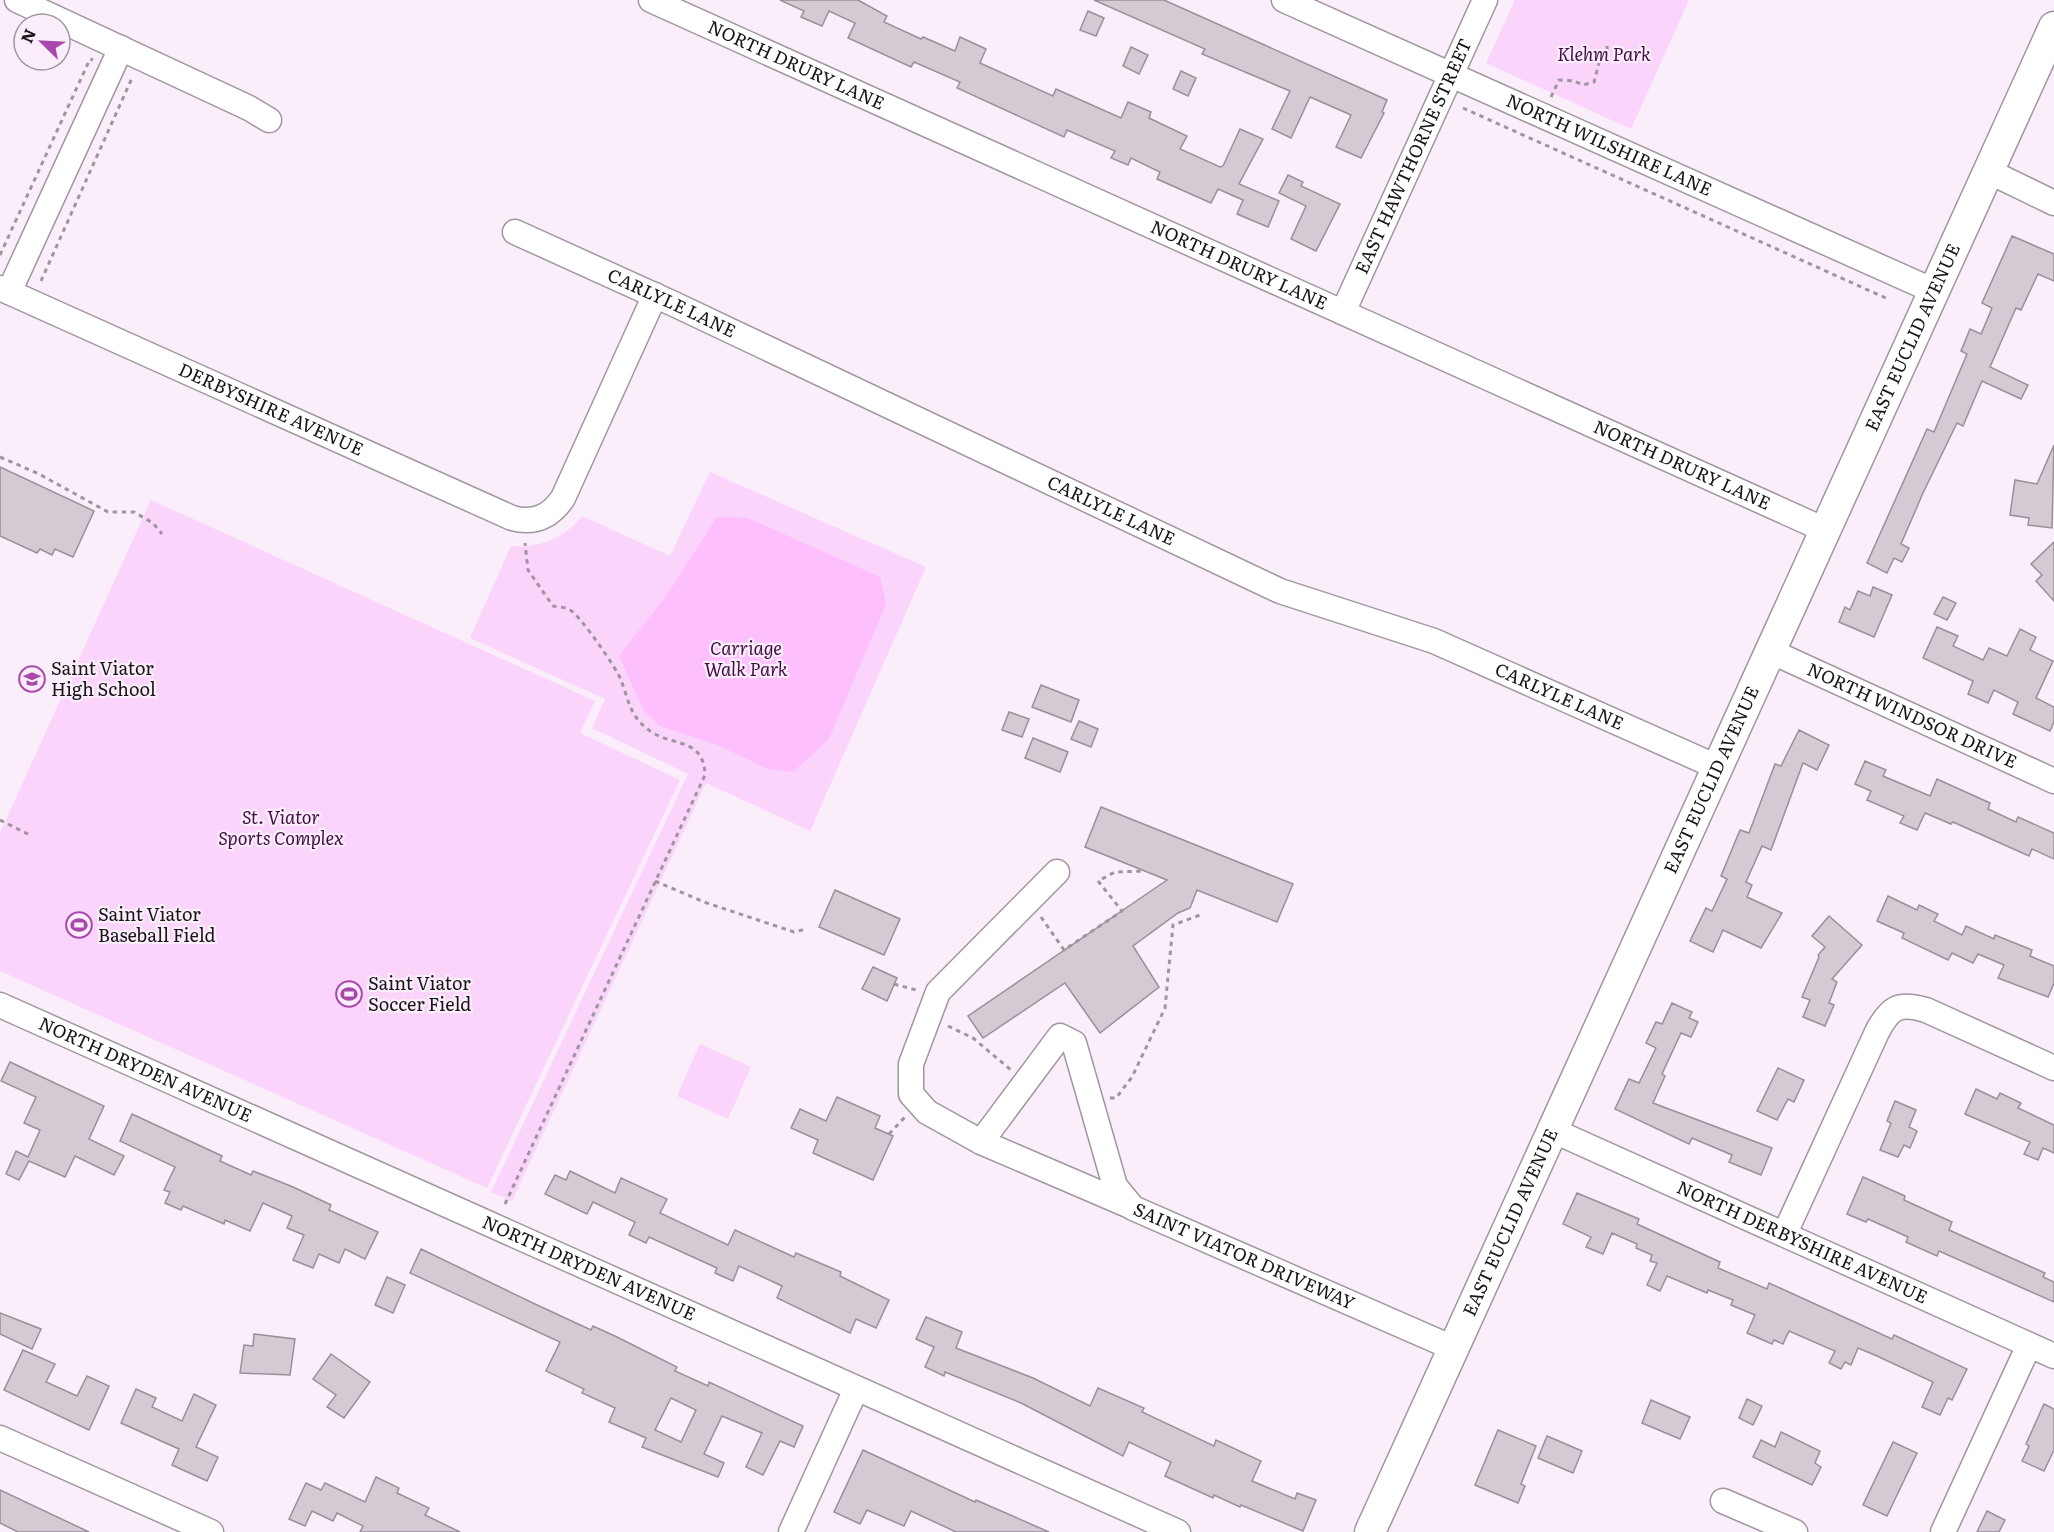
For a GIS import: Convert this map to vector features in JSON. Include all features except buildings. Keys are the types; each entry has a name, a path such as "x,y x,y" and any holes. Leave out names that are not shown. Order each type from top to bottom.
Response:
{"main road":[{"name":"EAST EUCLID AVENUE","path":"1370,1532 2054,27"}],"street":[{"path":"17,0 249,108 269,120"},
{"name":"NORTH DRURY LANE","path":"651,0 1825,530"},
{"name":"NORTH WILSHIRE LANE","path":"1284,0 1934,291"},
{"name":"EAST HAWTHORNE STREET","path":"1342,312 1485,0"},
{"path":"4,290 121,48"},
{"path":"1988,171 2054,203"},
{"name":"CARLYLE LANE","path":"515,232 655,295 1280,591 1434,641 1717,767"},
{"name":"DERBYSHIRE AVENUE","path":"4,290 512,518 525,521 543,518 556,509 563,498 655,295"},
{"name":"NORTH WINDSOR DRIVE","path":"1770,651 2054,781"},
{"path":"1057,872 938,992 911,1064 911,1094 927,1112 981,1142 1133,1208"},
{"name":"NORTH DRYDEN AVENUE","path":"0,1005 1178,1532"},
{"path":"1785,1233 1877,1032 1884,1018 1895,1008 1910,1005 1926,1010 2054,1068"},
{"name":"SAINT VIATOR DRIVEWAY","path":"1026,1082 1060,1036 1074,1043 1115,1186 1133,1208 1453,1348"},
{"path":"981,1142 1026,1082"},
{"name":"NORTH DERBYSHIRE AVENUE","path":"1552,1130 2054,1356"},
{"path":"1943,1532 2030,1345"},
{"path":"791,1532 856,1389"},
{"path":"0,1438 211,1532"},
{"path":"1723,1501 1795,1532"}],"path":[{"path":"1551,97 1559,80 1574,81 1582,85 1594,82 1599,63 1607,53 1607,45"},
{"path":"1463,108 1888,299"},
{"path":"0,457 39,474 108,513 134,512 153,523 162,534"},
{"path":"505,1204 703,782 705,768 702,760 688,745 655,734 631,712 621,679 614,665 573,611 553,606 528,570 525,543"},
{"path":"0,820 28,834"},
{"path":"1030,900 1064,950 1122,911 1098,881 1115,872 1145,871"},
{"path":"655,881 704,902 794,932 806,929"},
{"path":"1091,1101 1116,1098 1132,1077 1165,1008 1173,925 1203,914"},
{"path":"894,984 918,990"},
{"path":"928,1017 973,1038 1026,1082"}],"green space":[{"name":"Klehm Park","path":"1515,0 1689,0 1631,129 1486,63"},
{"name":"Carriage Walk Park","path":"710,472 926,567 810,831 706,783 512,1201 491,1192 688,774 592,728 605,699 470,638 511,546 532,546 551,540 568,530 582,516 670,556"},
{"name":"St. Viator Sports Complex","path":"151,500 595,701 580,733 680,780 487,1188 0,971 0,833"},
{"path":"700,1044 751,1067 728,1119 677,1096"}],"shaded area":[{"path":"717,517 748,518 880,577 886,604 829,739 793,772 768,769 715,744 660,726 644,711 619,656 666,596"}],"place":[{"name":"Saint Viator High School","path":"32,679"},
{"name":"Saint Viator Baseball Field","path":"79,925"},
{"name":"Saint Viator Soccer Field","path":"349,994"}]}
